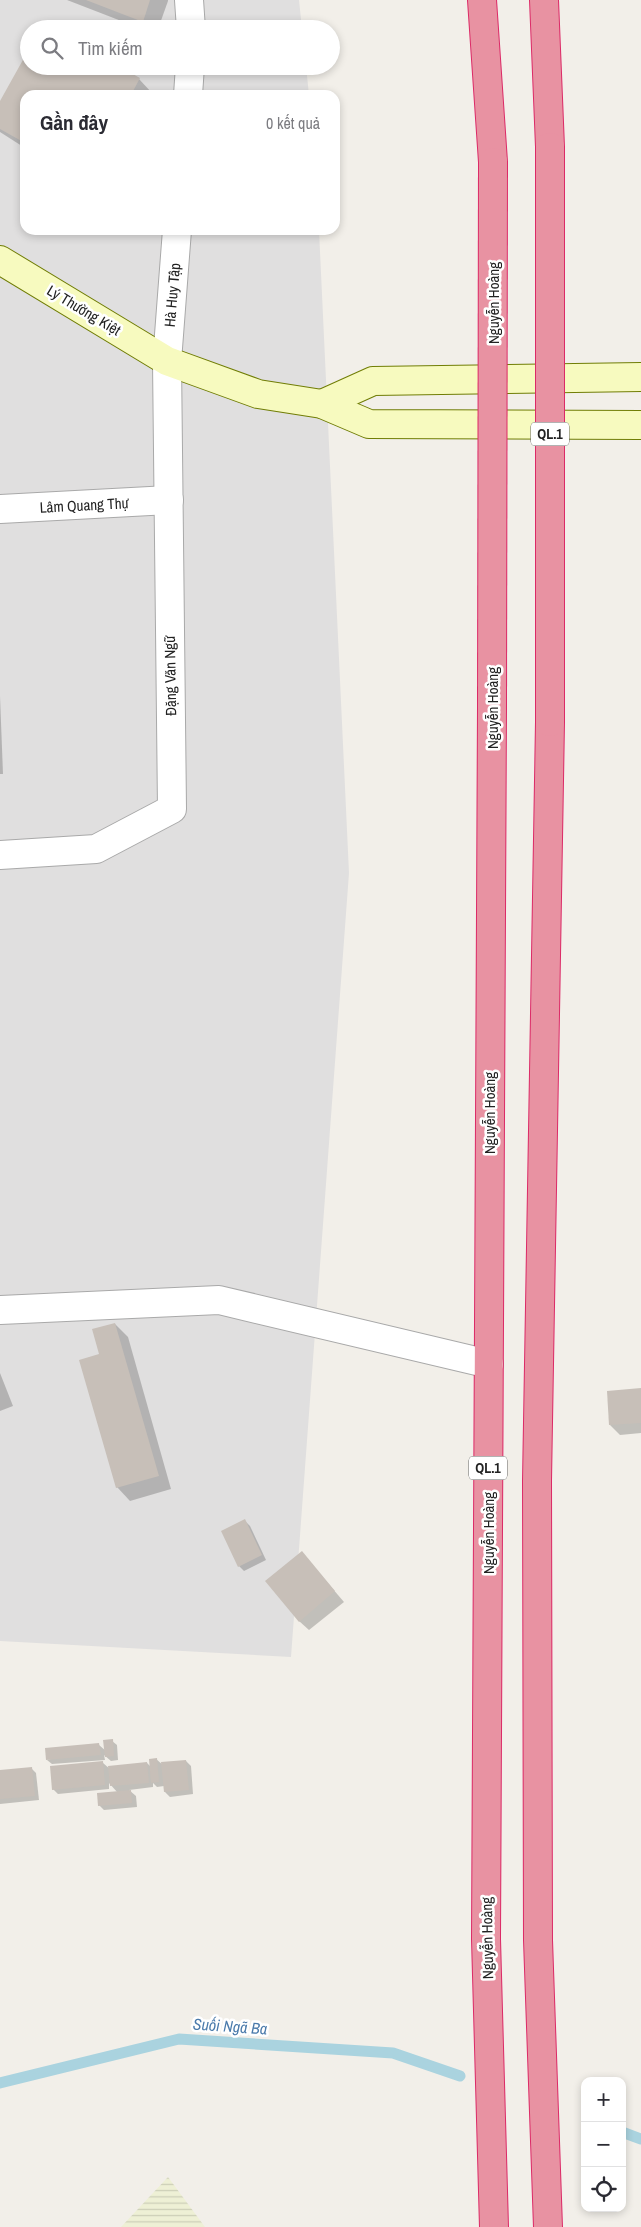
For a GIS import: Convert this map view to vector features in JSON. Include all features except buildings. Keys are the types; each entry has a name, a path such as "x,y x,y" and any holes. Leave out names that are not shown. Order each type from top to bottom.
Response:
{"highway":[{"name":"Nguyễn Hoàng","path":"482,0 493,162 486,1939 494,2227"},
{"name":"QL.1","path":"544,0 550,147 550,722 536,1481 538,1940 548,2227"}],"street":[{"path":"189,0 190,20"},
{"path":"188,90 189,75"},
{"name":"Hà Huy Tập","path":"167,361 177,235"},
{"name":"Lý Thường Kiệt","path":"0,260 167,361 258,394 322,404 369,424 641,425"},
{"name":"Đặng Văn Ngữ","path":"0,854 96,849 172,808 167,361"},
{"path":"322,404 373,381 641,377"},
{"name":"Lâm Quang Thự","path":"0,509 168,500"},
{"path":"0,1310 219,1300 489,1364"}],"shaded area":[{"path":"0,0 299,0 301,20 20,20 20,75 307,75 308,90 20,90 20,235 319,235 349,873 291,1657 0,1641"}],"green space":[{"path":"168,2177 205,2227 121,2227"}],"waterway":[{"name":"Suối Ngã Ba","path":"0,2083 179,2039 393,2053 460,2076"},
{"name":"Suối Ngã Ba","path":"626,2133 641,2139"}]}
